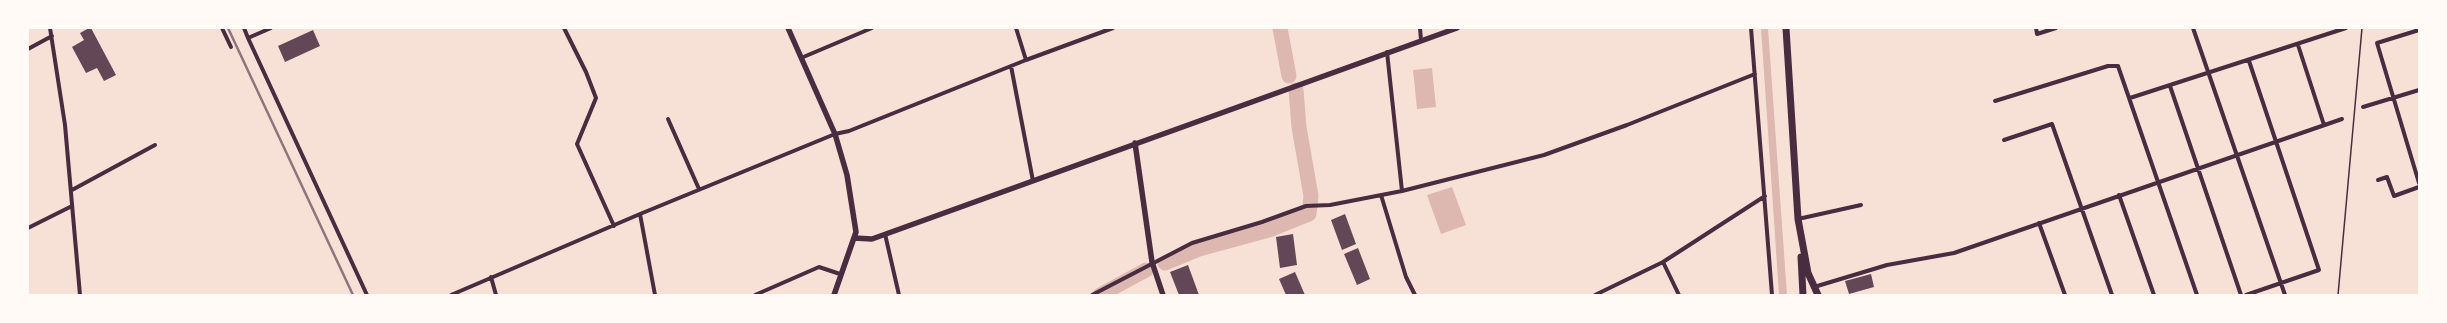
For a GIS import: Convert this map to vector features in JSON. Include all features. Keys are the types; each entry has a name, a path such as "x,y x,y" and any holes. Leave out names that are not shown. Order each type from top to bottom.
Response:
{"main road":[{"path":"1786,28 1798,219 1802,245 1814,287 1818,295"},
{"path":"1802,245 1803,295"}],"street":[{"path":"50,28 72,190 72,206 80,295"},
{"path":"222,28 231,47"},
{"path":"244,28 367,295"},
{"path":"248,38 272,28"},
{"path":"564,28 586,72 596,98 577,144 614,226"},
{"path":"788,28 835,134 847,175 855,224 854,238 840,274 834,295"},
{"path":"801,58 872,28"},
{"path":"1016,28 1026,60"},
{"path":"452,295 699,189 835,134 849,131 1026,60 1113,28"},
{"path":"1420,28 1421,40"},
{"path":"854,238 866,240 885,234 1421,40 1458,28"},
{"path":"1751,28 1772,295"},
{"path":"2036,28 2037,34 2056,28"},
{"path":"2193,28 2285,295"},
{"path":"2130,98 2209,74 2346,28"},
{"path":"2419,30 2377,43 2392,98 2419,183"},
{"path":"28,48 52,36"},
{"path":"2298,45 2324,125"},
{"path":"1388,52 1402,191"},
{"path":"2246,295 2319,270 2249,61"},
{"path":"1995,101 2114,64 2118,66 2197,295"},
{"path":"1011,66 1033,181"},
{"path":"1092,295 1192,242 1262,222 1306,206 1318,206 1402,191 1544,155 1627,125 1755,74"},
{"path":"2170,86 2241,295"},
{"path":"2363,107 2419,90"},
{"path":"668,119 699,189"},
{"path":"1814,287 1887,265 1954,253 2080,208 2342,119"},
{"path":"2004,140 2052,124 2080,208 2112,295"},
{"path":"1135,143 1152,262 1163,295"},
{"path":"72,190 155,145"},
{"path":"2378,180 2387,177 2394,196 2419,187"},
{"path":"1381,195 1406,276 1415,295"},
{"path":"2119,195 2154,295"},
{"path":"1595,295 1663,262 1765,196"},
{"path":"1798,219 1861,205"},
{"path":"28,228 72,206"},
{"path":"640,214 655,295"},
{"path":"2039,223 2065,295"},
{"path":"885,234 899,295"},
{"path":"1663,262 1679,295"},
{"path":"755,295 819,268 840,274"},
{"path":"491,277 496,295"}],"path":[{"path":"2338,295 2362,28"}],"shaded area":[{"path":"1761,28 1768,28 1787,295 1779,295"},
{"path":"1432,68 1436,107 1417,109 1413,70"},
{"path":"1452,187 1466,225 1441,234 1427,195"}],"building":[{"path":"91,28 116,75 104,81 97,68 86,73 72,47 84,40 80,33"},
{"path":"313,30 320,46 285,62 278,46"},
{"path":"1345,214 1356,244 1342,250 1331,220"},
{"path":"1293,234 1297,265 1280,268 1276,237"},
{"path":"1358,248 1370,279 1357,285 1344,254"},
{"path":"1188,265 1199,295 1179,295 1170,272"},
{"path":"1295,272 1305,295 1286,295 1279,279"},
{"path":"1871,274 1874,287 1849,294 1845,281"}],"waterway":[{"path":"1280,28 1289,76"},
{"path":"1165,263 1199,249 1269,230 1309,214 1311,196 1299,127 1296,90"},
{"path":"1100,295 1146,270"}],"railway":[{"path":"228,28 353,295"}]}
